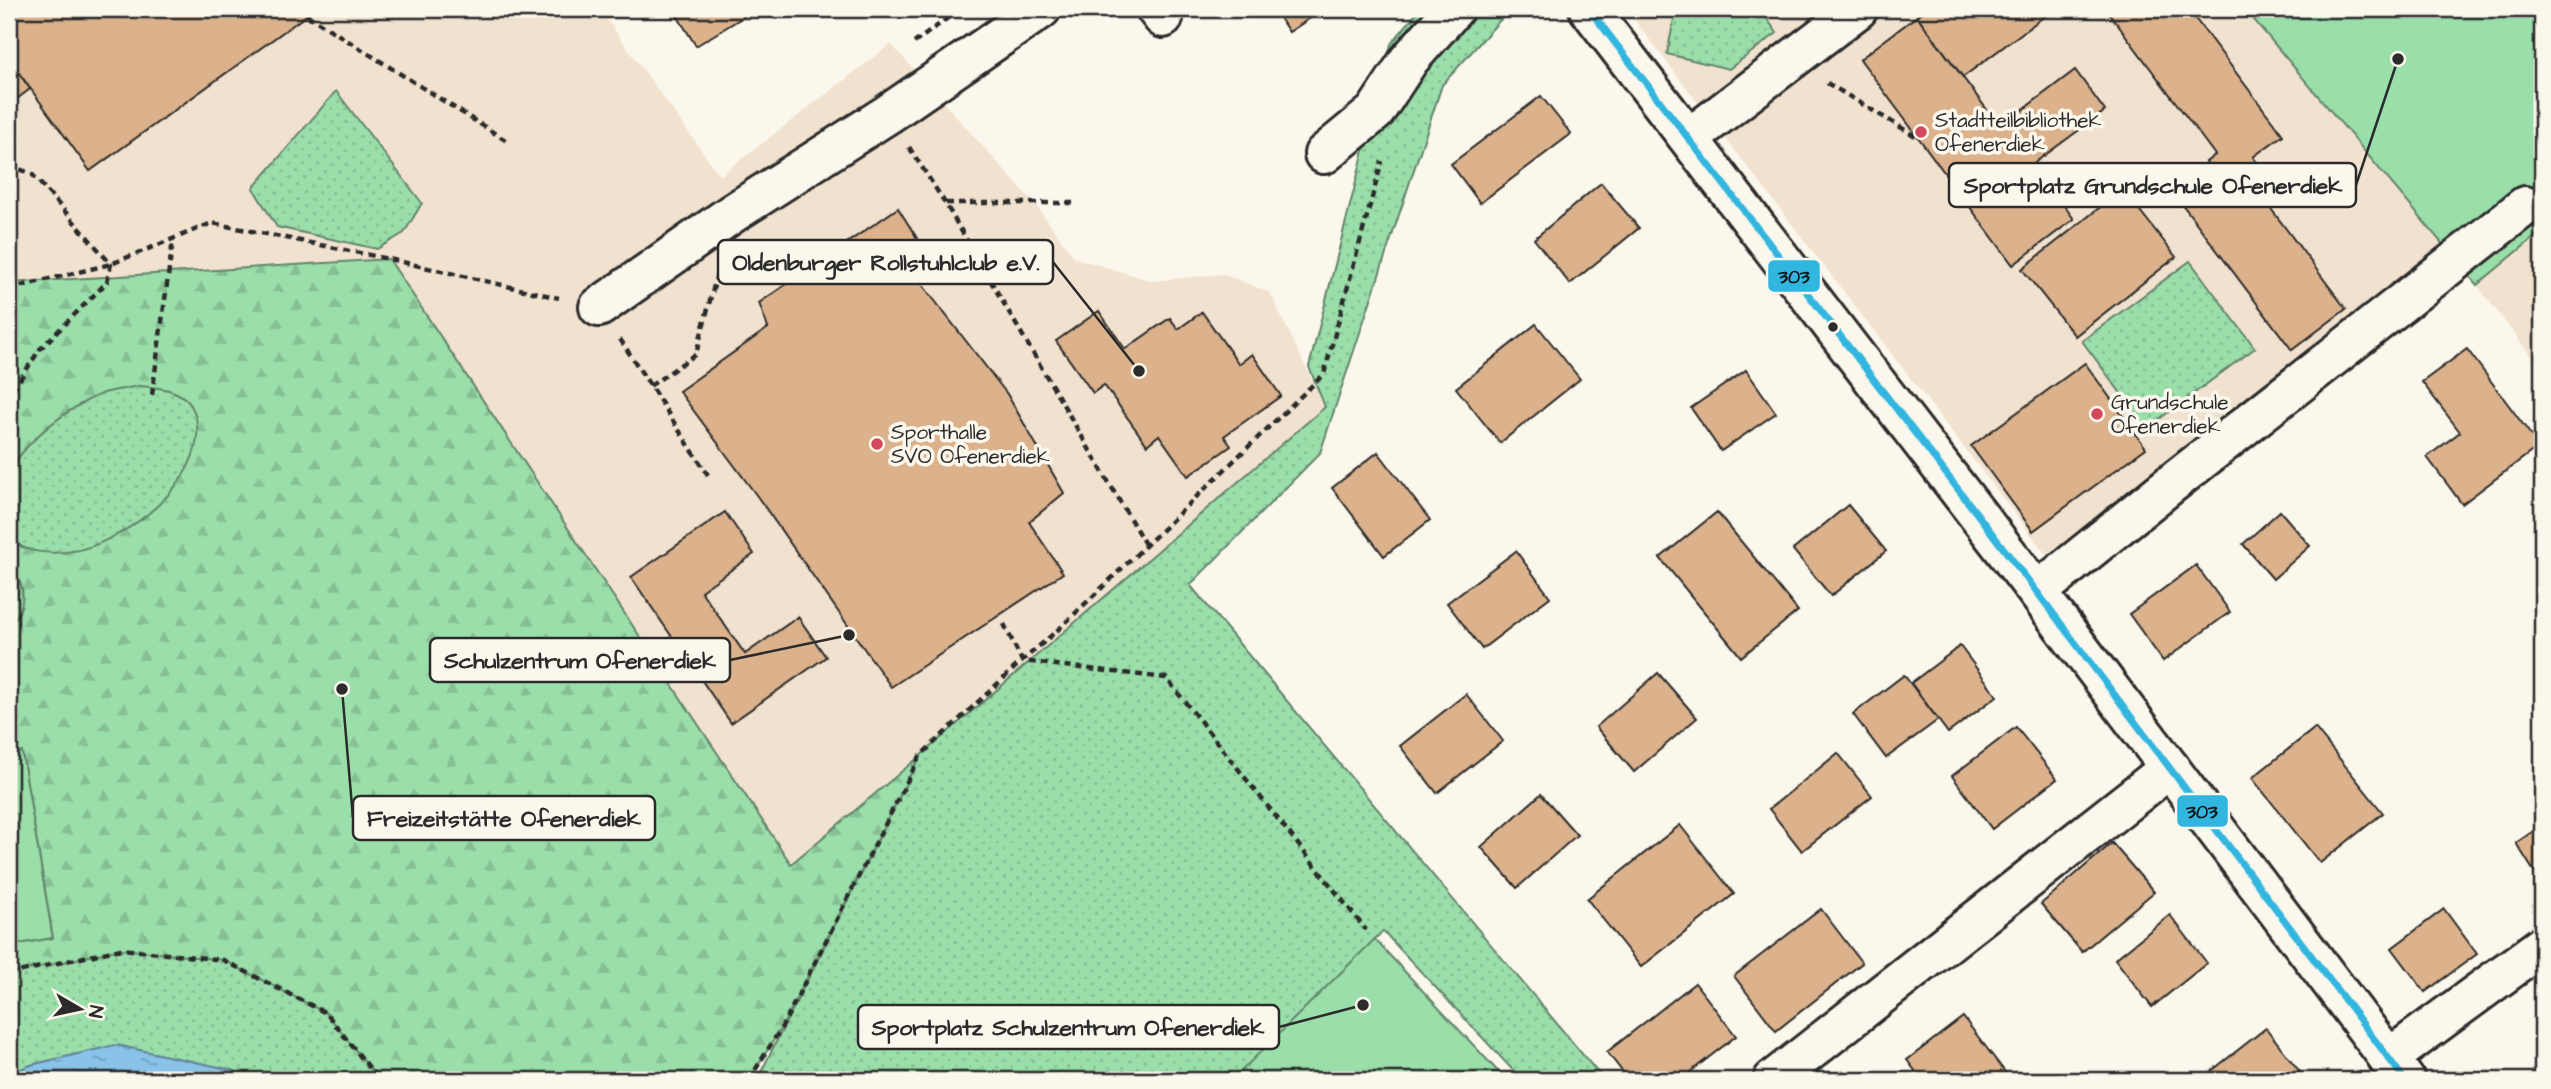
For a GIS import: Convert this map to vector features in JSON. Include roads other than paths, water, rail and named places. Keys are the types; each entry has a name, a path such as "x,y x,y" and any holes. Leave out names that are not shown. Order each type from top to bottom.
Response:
{"street":[{"path":"599,307 733,213 888,114 1041,9"},
{"path":"1324,154 1375,112 1409,60 1454,9"},
{"path":"1590,9 2037,592 2396,1070 2542,946"},
{"path":"1689,138 1858,9"},
{"path":"2037,592 2525,205"},
{"path":"1773,1080 2170,768"}],"water":[{"path":"116,1045 232,1070 246,1080 9,1080 9,1074 31,1065"}],"place":[{"name":"Sportplatz Grundschule Ofenerdiek","path":"2398,59"},
{"name":"Stadtteilbibliothek Ofenerdiek","path":"1921,132"},
{"name":"Oldenburger Rollstuhlclub e.V.","path":"1139,371"},
{"name":"Grundschule Ofenerdiek","path":"2097,414"},
{"name":"Sporthalle SVO Ofenerdiek","path":"877,444"},
{"name":"Schulzentrum Ofenerdiek","path":"849,635"},
{"name":"Freizeitstätte Ofenerdiek","path":"342,689"},
{"name":"Sportplatz Schulzentrum Ofenerdiek","path":"1363,1005"}]}
